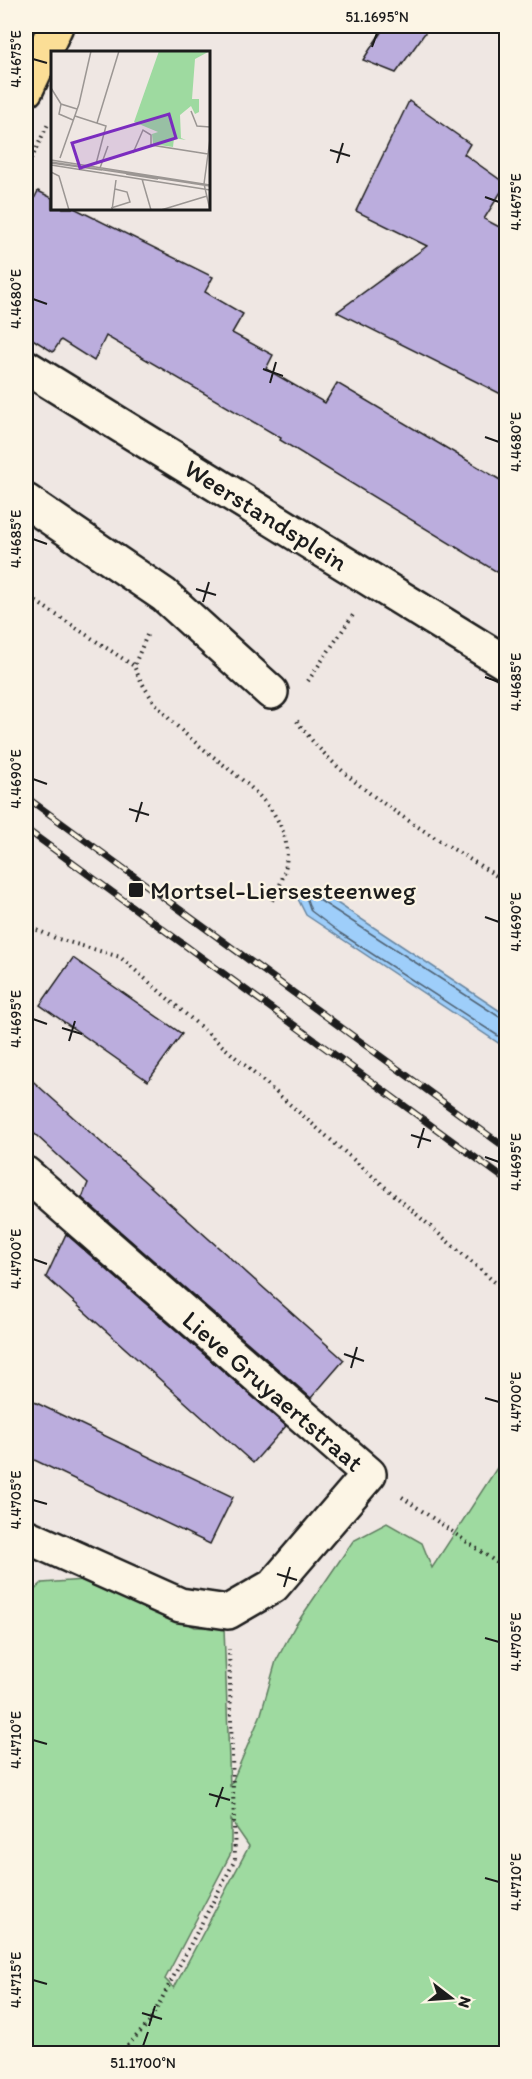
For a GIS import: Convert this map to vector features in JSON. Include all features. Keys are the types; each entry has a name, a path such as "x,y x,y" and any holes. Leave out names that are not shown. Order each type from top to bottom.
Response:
{"main road":[{"path":"26,90 57,26"}],"street":[{"name":"Weerstandsplein","path":"26,367 507,663"},
{"path":"26,501 164,595 280,700"},
{"name":"Lieve Gruyaertstraat","path":"26,1174 369,1474 273,1586 228,1612"},
{"path":"26,1536 180,1605 228,1612"}],"path":[{"path":"26,170 51,117"},
{"path":"375,582 280,700 314,745 384,804 507,882"},
{"path":"26,595 135,666 146,692 179,728 264,798 282,829 288,866 271,902"},
{"path":"135,666 164,595"},
{"path":"26,926 55,938 120,957 507,1292"},
{"path":"369,1474 507,1569"},
{"path":"118,2054 149,2023 235,1860 228,1612"},
{"path":"26,2051 31,2054"}],"green space":[{"path":"506,1454 506,2053 26,2053 26,1598 42,1583 84,1580 195,1627 224,1628 230,1787 261,1714 276,1661 295,1626 353,1541 387,1523 422,1543 432,1568","holes":["231,1820 249,1846 174,1988 165,1979 231,1853"]}],"water":[{"path":"303,889 315,890 334,901 506,1015 506,1048 306,915 297,897"}],"building":[{"path":"385,26 430,26 396,73 363,60"},
{"path":"409,101 470,144 464,154 506,184 484,219 507,231 507,397 337,312 427,246 356,211"},
{"path":"38,191 51,198 51,210 78,210 213,277 205,292 243,314 232,333 273,355 266,369 325,403 337,383 507,484 507,578 280,440 281,438 106,336 94,361 61,340 53,352 26,335 26,215"},
{"path":"73,958 182,1034 148,1081 40,1005"},
{"path":"26,1075 344,1360 311,1398 82,1198 88,1183 26,1126"},
{"path":"66,1234 286,1426 253,1463 46,1277"},
{"path":"26,1398 233,1497 210,1544 26,1456"}],"railway":[{"path":"26,797 506,1148"},
{"path":"26,829 506,1180"}],"place":[{"name":"Mortsel-Liersesteenweg","path":"136,890"}]}
